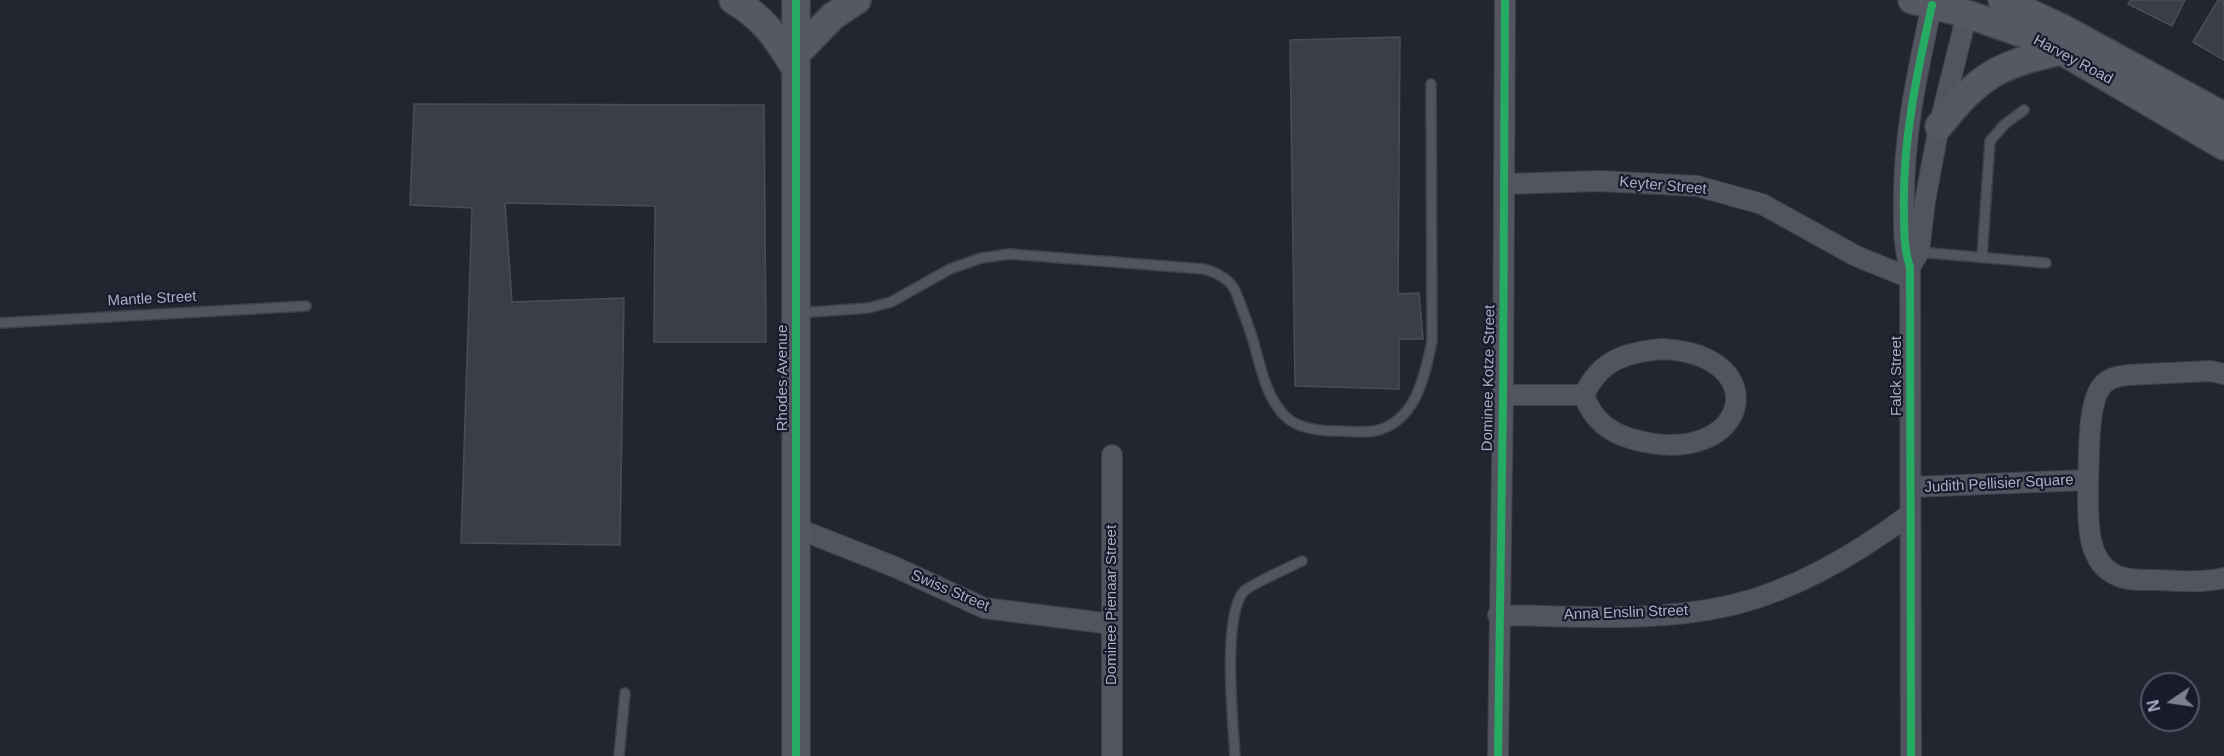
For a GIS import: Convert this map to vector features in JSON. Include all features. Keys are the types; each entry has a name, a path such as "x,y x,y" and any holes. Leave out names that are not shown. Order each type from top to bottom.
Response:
{"main road":[{"path":"733,0 768,26 796,62 833,16 857,0"},
{"name":"Rhodes Avenue","path":"795,0 796,756"},
{"name":"Harvey Road","path":"2002,0 2224,146"},
{"path":"1939,126 1971,88 1989,75 2035,57 2061,39 2043,0"},
{"name":"Harvey Road","path":"1925,2 1969,7 2027,35 2061,39 2224,116"}],"street":[{"name":"Dominee Kotze Street","path":"1498,756 1505,0"},
{"name":"Falck Street","path":"1913,266 1905,253 1905,160 1925,2"},
{"name":"Falck Street","path":"1911,756 1910,514 1913,266 1939,126 1969,7"},
{"name":"Keyter Street","path":"1505,184 1599,181 1697,186 1762,204 1856,256 1913,266"},
{"path":"1663,349 1681,350 1716,363 1728,376 1736,393 1735,410 1728,422 1716,434 1697,443 1679,445 1651,444 1620,436 1602,424 1589,411 1584,395 1591,380 1605,366 1622,356 1663,349"},
{"name":"Judith Pellisier Square","path":"2224,374 2210,371 2128,375 2115,377 2104,383 2092,407 2088,480 2090,536 2094,553 2116,576 2132,580 2199,581 2224,578"},
{"path":"1503,396 1584,395"},
{"name":"Dominee Pienaar Street","path":"1112,455 1112,756"},
{"name":"Judith Pellisier Square","path":"1911,488 2088,480"},
{"name":"Anna Enslin Street","path":"1498,615 1629,616 1687,612 1736,604 1793,584 1836,563 1885,533 1910,514"},
{"name":"Swiss Street","path":"796,528 895,567 984,608 1112,624"}],"lane":[{"path":"797,313 868,308 891,302 950,269 981,258 1010,254 1204,269 1221,276 1231,283 1235,290 1263,375 1274,400 1286,417 1303,427 1326,431 1375,431 1395,422 1412,404 1424,379 1432,340 1431,84"},
{"path":"1982,257 1990,141 2005,124 2024,110"},
{"path":"1913,266 1982,257 2046,263"},
{"name":"Mantle Street","path":"0,323 306,306"},
{"path":"1235,756 1231,644 1235,611 1245,590 1302,561"},
{"path":"619,756 625,693"}],"building":[{"path":"2131,0 2185,0 2172,26 2128,4"},
{"path":"2218,0 2224,0 2224,60 2193,42"},
{"path":"1400,37 1398,294 1419,293 1423,339 1399,339 1399,389 1295,386 1290,40"},
{"path":"414,104 764,105 766,342 654,342 655,206 505,203 512,302 624,298 620,545 461,543 472,208 410,205"}],"cycle path":[{"path":"796,0 796,756"},
{"path":"1498,756 1505,0"},
{"path":"1911,756 1910,267 1905,240 1904,186 1912,108 1932,5"}]}
